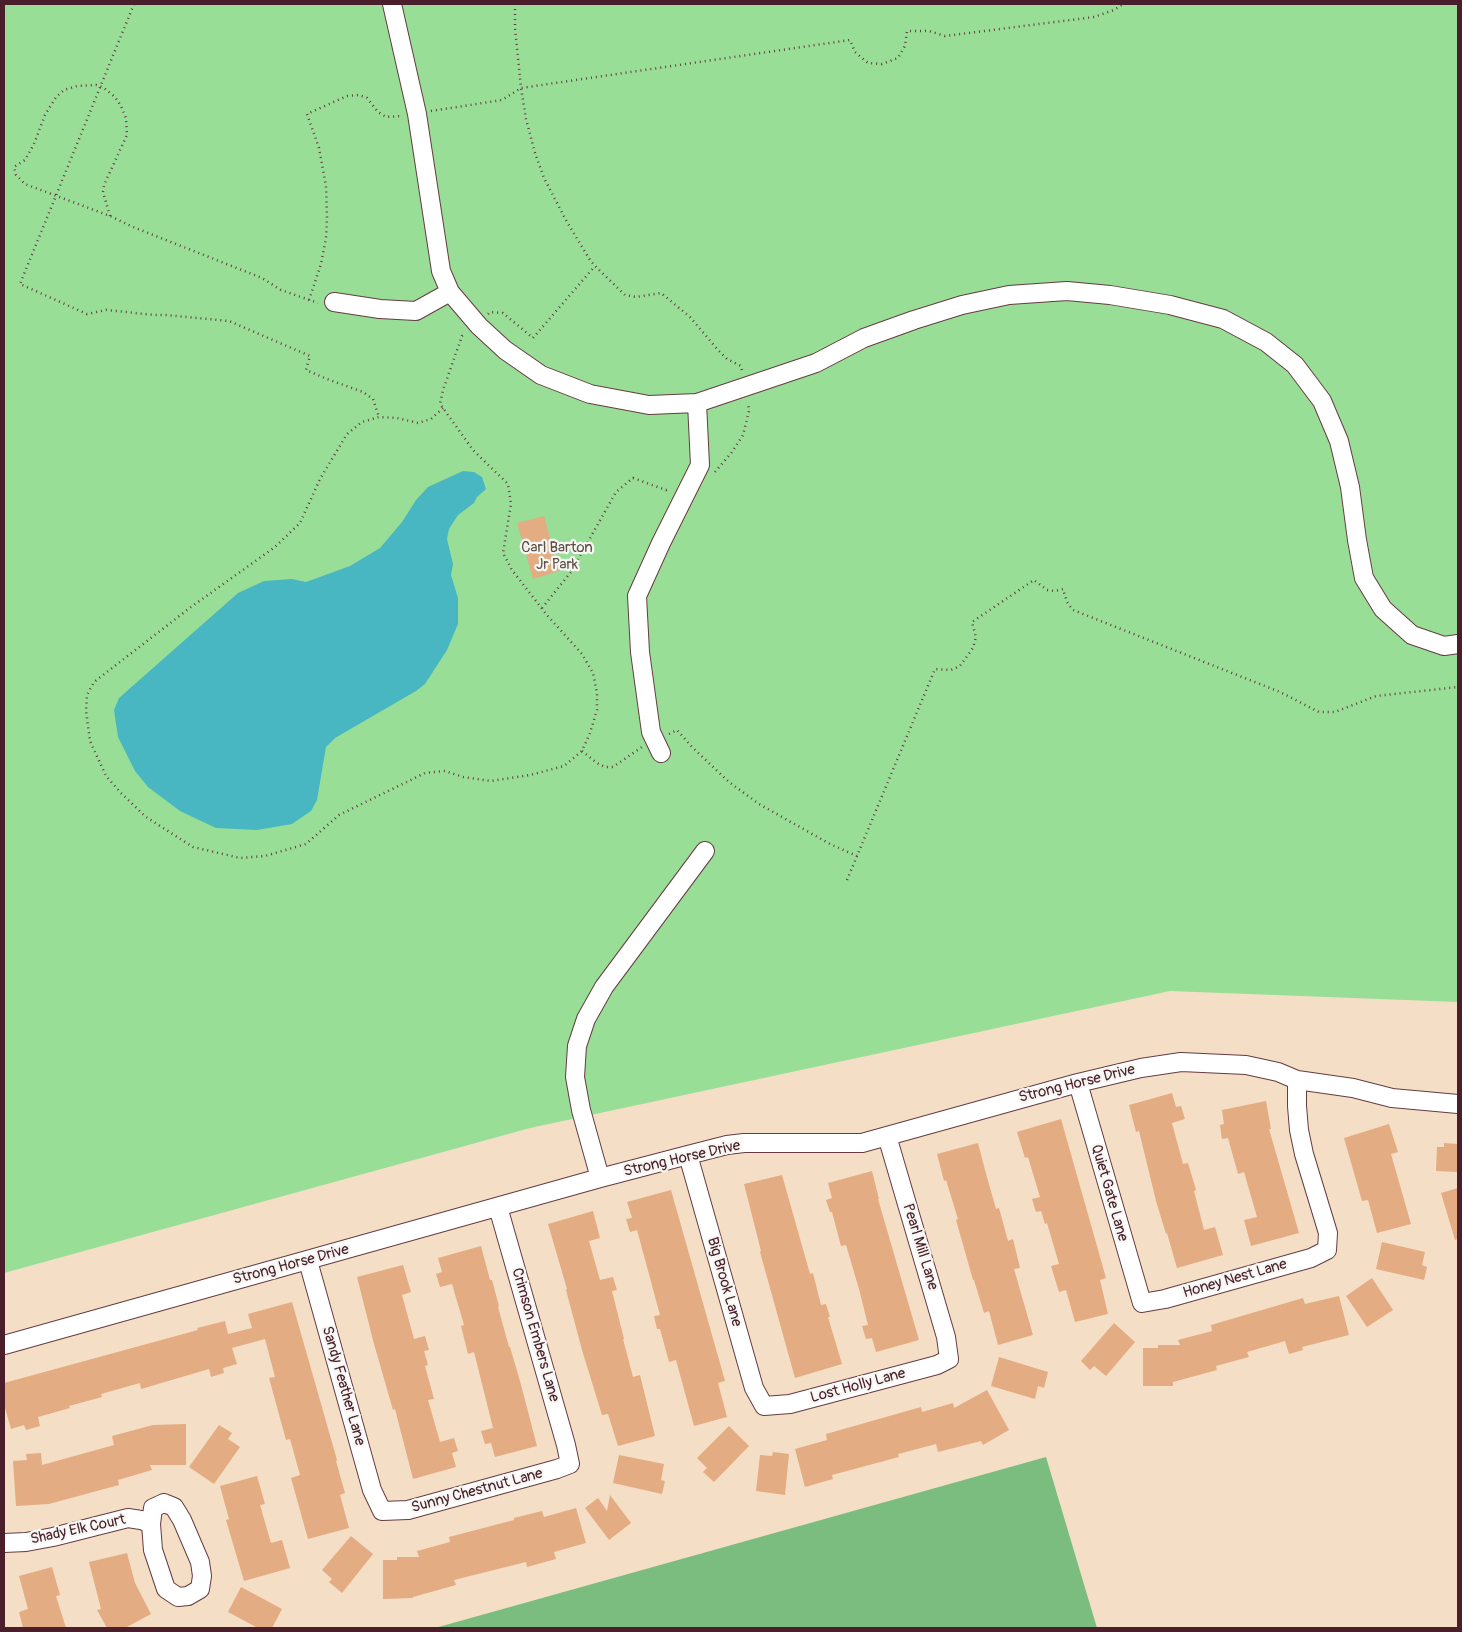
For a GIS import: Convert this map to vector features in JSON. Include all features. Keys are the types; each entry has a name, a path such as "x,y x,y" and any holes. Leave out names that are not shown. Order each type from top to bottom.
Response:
{"street":[{"path":"392,4 417,114 441,270 450,292 478,323 504,350 541,375 590,394 649,405 697,403 816,363 864,338 914,320 1009,295 1067,291 1102,294 1170,306 1223,319 1266,342 1295,365 1322,401 1338,441 1350,487 1364,578 1383,609 1412,635 1444,646 1458,644"},
{"path":"329,303 380,310 416,311 450,292"},
{"path":"657,746 651,732 640,652 637,596 700,465 697,403"},
{"path":"600,1178 581,1110 575,1076 577,1046 586,1019 604,987 705,851"},
{"name":"Strong Horse Drive","path":"4,1345 688,1155 744,1144 862,1143 1078,1082 1141,1068 1181,1062 1246,1065 1278,1072 1297,1080 1353,1088 1392,1098 1458,1104"},
{"name":"Honey Nest Lane","path":"1142,1303 1165,1299 1302,1261 1327,1250 1328,1233 1304,1154 1299,1130 1297,1080"},
{"name":"Quiet Gate Lane","path":"1078,1082 1142,1303"},
{"name":"Pearl Mill Lane","path":"887,1136 946,1337 949,1359"},
{"name":"Big Brook Lane","path":"688,1155 754,1388 764,1406"},
{"name":"Crimson Embers Lane","path":"498,1207 570,1464"},
{"name":"Sandy Feather Lane","path":"308,1261 372,1490 382,1510"},
{"name":"Lost Holly Lane","path":"764,1406 800,1401 937,1365 949,1359"},
{"name":"Sunny Chestnut Lane","path":"382,1510 408,1510 558,1469 570,1464"},
{"path":"164,1503 174,1507 182,1520 200,1562 202,1576 200,1589 188,1596 178,1596 166,1589 153,1550 151,1524 153,1508 164,1503"},
{"name":"Shady Elk Court","path":"4,1542 26,1542 54,1537 128,1518 151,1524"}],"path":[{"path":"134,4 20,284 88,314 106,310 229,321 310,356 306,370 364,392 373,399 378,417"},
{"path":"515,4 515,28 526,119 544,178 567,222 595,266 626,295 636,297 661,293 690,317 718,350 741,366 749,411 743,435 732,452 714,472"},
{"path":"309,300 321,264 326,238 327,218 326,186 319,148 307,114 347,96 359,95 367,98 378,112 386,117 417,114 502,100 521,88 850,40 855,52 868,63 882,64 898,58 905,46 908,31 929,31 945,36 1094,17 1114,10 1123,4"},
{"path":"110,216 103,192 104,185 127,135 128,128 122,106 115,97 96,85 77,86 64,90 56,96 45,115 34,144 25,160 14,167 16,175 25,184 110,216 262,278 282,290 309,300 329,303"},
{"path":"443,408 431,420 418,423 397,418 378,417 362,422 347,434 320,479 300,523 275,547 191,607 94,682 87,695 86,712 90,741 106,776 146,816 193,847 240,858 264,856 306,844 339,815 425,773 445,771 463,777 491,781 530,775 564,766 582,751 598,710 593,673 582,654 512,570 503,553 511,504 508,484 473,450 443,408 440,404 462,336 490,312 503,313 533,338 595,266"},
{"path":"542,608 571,572 616,492 632,478 666,490 679,488 692,482"},
{"path":"847,880 934,669 951,670 960,666 974,648 976,637 972,622 1034,580 1047,590 1063,589 1067,602 1074,610 1280,692 1319,712 1335,712 1376,696 1458,687"},
{"path":"582,751 597,763 605,767 613,767 657,746 677,730 729,782 759,804 830,844 857,856"}],"green space":[{"name":"Carl Barton Jr Park","path":"4,4 1458,4 1458,1002 1170,991 530,1128 4,1273"},
{"path":"1046,1457 1097,1628 435,1628"}],"water":[{"path":"463,471 474,472 482,477 486,489 477,497 474,503 458,515 449,529 447,539 453,564 451,575 458,598 458,624 447,650 425,684 335,738 326,747 317,800 311,811 292,824 257,830 216,828 180,811 148,787 135,771 118,737 114,710 119,698 238,593 264,581 292,579 306,582 350,566 380,548 428,487"}],"building":[{"path":"544,516 559,571 533,579 517,523"},
{"path":"1172,1093 1176,1107 1181,1106 1185,1119 1172,1123 1183,1164 1188,1163 1196,1190 1194,1191 1204,1230 1215,1227 1223,1255 1177,1268 1156,1201 1139,1131 1136,1132 1129,1105"},
{"path":"1266,1101 1271,1129 1269,1129 1299,1233 1251,1246 1244,1220 1257,1217 1244,1172 1238,1174 1228,1138 1222,1139 1220,1125 1224,1124 1222,1110"},
{"path":"1061,1119 1106,1278 1100,1280 1108,1314 1075,1322 1066,1290 1059,1292 1051,1266 1059,1264 1047,1223 1045,1224 1041,1211 1036,1212 1032,1199 1040,1197 1028,1157 1025,1158 1017,1132"},
{"path":"1389,1124 1398,1152 1391,1154 1411,1224 1377,1233 1368,1200 1362,1201 1344,1138"},
{"path":"978,1143 996,1209 999,1208 1008,1241 1013,1239 1020,1268 1014,1269 1033,1335 998,1345 989,1311 984,1313 973,1280 956,1220 958,1219 946,1180 944,1181 937,1154"},
{"path":"1444,1143 1458,1144 1458,1172 1436,1171 1437,1147 1444,1147"},
{"path":"872,1171 878,1199 919,1340 876,1352 872,1338 866,1339 862,1326 868,1325 859,1289 846,1245 841,1246 832,1212 830,1212 826,1200 832,1198 828,1183"},
{"path":"782,1175 810,1274 813,1273 821,1305 826,1304 842,1364 795,1378 760,1252 744,1184"},
{"path":"1458,1188 1458,1239 1455,1240 1441,1193"},
{"path":"671,1190 725,1381 718,1383 727,1417 694,1426 676,1360 669,1362 660,1329 657,1329 654,1316 660,1315 637,1230 630,1232 626,1219 632,1218 627,1202"},
{"path":"593,1211 600,1238 589,1241 600,1280 613,1277 617,1290 612,1291 633,1377 640,1375 655,1436 618,1446 608,1414 602,1415 582,1350 548,1224"},
{"path":"1382,1242 1425,1252 1422,1265 1427,1267 1424,1280 1376,1269"},
{"path":"481,1246 537,1446 495,1457 491,1443 485,1444 481,1431 493,1428 474,1352 468,1354 461,1326 464,1325 452,1284 440,1287 436,1274 442,1272 438,1258"},
{"path":"403,1265 411,1292 402,1295 414,1339 425,1336 429,1350 424,1351 428,1365 425,1366 434,1399 428,1400 440,1442 454,1438 458,1451 452,1453 456,1467 413,1479 395,1409 393,1410 374,1344 357,1277"},
{"path":"1372,1278 1393,1310 1367,1327 1346,1296"},
{"path":"1339,1296 1349,1335 1302,1347 1303,1350 1289,1354 1285,1341 1247,1352 1249,1357 1216,1366 1217,1370 1173,1382 1173,1386 1143,1386 1143,1348 1158,1348 1158,1345 1180,1345 1178,1340 1212,1331 1211,1325 1303,1298 1305,1304"},
{"path":"292,1302 337,1460 345,1493 340,1495 349,1528 308,1539 291,1478 300,1475 290,1439 286,1440 269,1378 275,1377 265,1339 232,1348 237,1364 223,1368 224,1373 211,1377 209,1369 141,1389 140,1383 101,1394 102,1397 38,1417 40,1426 26,1430 24,1425 11,1429 4,1404 4,1383 225,1321 228,1334 252,1328 248,1314"},
{"path":"1114,1323 1135,1342 1106,1376 1094,1366 1090,1370 1081,1361"},
{"path":"999,1357 1048,1372 1044,1388 1038,1386 1035,1399 991,1386"},
{"path":"987,1390 1009,1430 983,1445 981,1441 938,1452 936,1444 898,1454 899,1457 832,1475 833,1479 805,1487 795,1449 827,1440 826,1434 921,1407 922,1412 953,1403 954,1408"},
{"path":"186,1424 186,1465 150,1465 152,1470 118,1480 119,1485 49,1504 16,1506 13,1461 27,1460 26,1454 41,1453 42,1465 114,1445 112,1436 153,1425"},
{"path":"219,1425 232,1433 228,1439 240,1447 214,1484 189,1467"},
{"path":"729,1426 749,1446 714,1482 703,1472 707,1468 697,1458"},
{"path":"773,1452 789,1454 785,1495 756,1491 760,1455 772,1456"},
{"path":"619,1455 664,1464 661,1480 665,1481 662,1494 613,1483"},
{"path":"257,1476 265,1504 260,1505 271,1543 282,1540 290,1568 244,1581 226,1520 229,1519 220,1486"},
{"path":"610,1495 631,1523 609,1540 585,1508 598,1498 607,1511"},
{"path":"576,1508 586,1543 554,1552 556,1559 527,1567 526,1562 454,1580 456,1585 413,1598 383,1599 383,1560 397,1560 397,1557 419,1557 417,1551 450,1542 449,1537 514,1520 514,1518 542,1511 544,1517"},
{"path":"351,1536 373,1554 342,1593 329,1582 332,1579 322,1570"},
{"path":"127,1553 135,1583 151,1614 125,1628 107,1628 97,1610 101,1609 89,1562"},
{"path":"52,1567 60,1595 56,1596 66,1628 23,1628 19,1612 28,1609 19,1576"},
{"path":"241,1587 282,1609 272,1628 258,1628 228,1612"}]}
